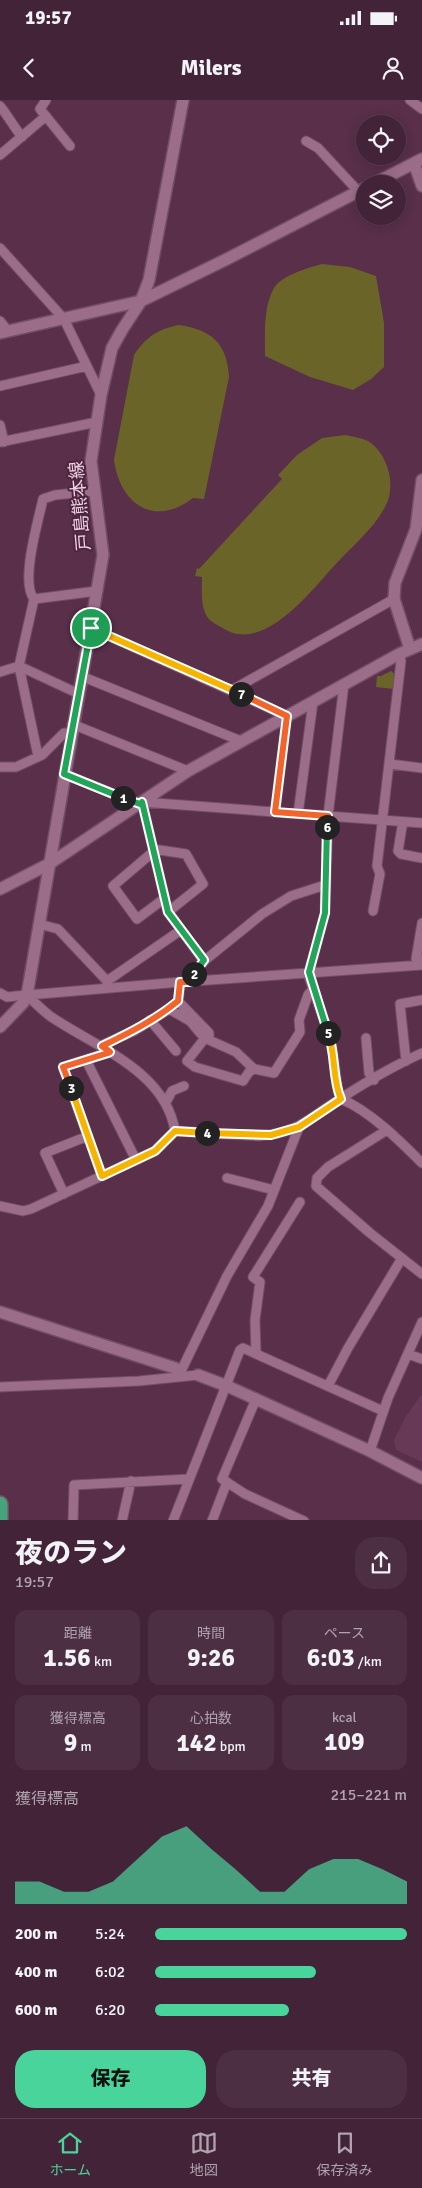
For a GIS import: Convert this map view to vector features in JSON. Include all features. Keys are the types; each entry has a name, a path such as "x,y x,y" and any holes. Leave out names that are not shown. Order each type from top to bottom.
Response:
{"highway":[{"path":"0,1504 0,1520"}],"street":[{"path":"46,100 40,109 70,146"},
{"name":"戸島熊本線","path":"27,995 77,694 91,628 103,555 91,461 101,394 112,348 142,301 149,280 183,100"},
{"path":"0,106 22,137"},
{"path":"0,122 8,115"},
{"path":"0,155 46,116"},
{"path":"306,141 318,148 356,184"},
{"path":"391,175 418,161 422,186"},
{"path":"0,321 4,332 142,301 356,193"},
{"path":"0,248 64,319 101,394"},
{"path":"0,386 87,366"},
{"path":"0,425 2,442 97,422"},
{"path":"410,649 394,599 395,583 419,529 422,480"},
{"path":"34,599 30,594 28,574 43,499 55,495 95,491"},
{"path":"34,599 97,591"},
{"path":"34,599 19,666 38,756"},
{"path":"232,690 394,599"},
{"path":"91,628 287,716"},
{"path":"0,889 49,864 188,771 399,654 422,644"},
{"path":"373,911 380,874 378,866 401,661 399,654"},
{"path":"0,672 19,666 77,694"},
{"path":"81,676 241,741"},
{"path":"344,684 328,816 324,885 325,913 309,972 331,1040 338,1091 341,1099 350,1103 387,1130 422,1163"},
{"path":"298,814 312,702"},
{"path":"275,812 287,716"},
{"path":"0,767 16,767 38,756 64,733 72,729 188,771"},
{"path":"390,764 422,768"},
{"path":"64,774 141,803 422,823"},
{"path":"141,803 168,912 204,960"},
{"path":"402,827 398,851 401,854 422,858"},
{"path":"165,898 137,919 113,886 153,850 186,854 202,884 168,912"},
{"path":"192,982 194,974 204,960 281,901 306,890 324,885"},
{"path":"422,923 416,959 422,959"},
{"path":"39,924 58,929 107,984"},
{"path":"107,984 182,930"},
{"path":"0,994 7,997 107,984 192,982 422,965"},
{"path":"102,1046 169,1009 178,1001 180,982"},
{"path":"178,1001 209,1040 236,1052 254,1069 274,1073 300,1032 298,1020 308,995 313,989"},
{"path":"0,1027 18,1009 27,995"},
{"path":"27,995 49,1015 102,1046 146,1079 166,1102 174,1121 175,1131"},
{"path":"406,1061 400,1004 422,1000"},
{"path":"169,1009 190,1021 205,1034"},
{"path":"150,1020 176,1051"},
{"path":"205,1034 187,1061 195,1067 243,1081 249,1072 254,1069"},
{"path":"366,1038 369,1073 374,1080"},
{"path":"102,1176 63,1067 110,1052"},
{"path":"0,1206 23,1211 64,1194 155,1151 175,1131 259,1136 271,1135 299,1127 341,1099 422,1053"},
{"path":"86,1060 136,1160"},
{"path":"166,1102 172,1091 184,1086"},
{"path":"178,1368 227,1276 268,1206 299,1127"},
{"path":"387,1130 328,1167 317,1178 316,1186 422,1274"},
{"path":"64,1194 45,1153 88,1136"},
{"path":"227,1178 274,1190"},
{"path":"256,1353 255,1320 260,1282 253,1277 300,1202"},
{"path":"328,1386 348,1348 402,1258"},
{"path":"0,1312 178,1368 227,1386 370,1451 422,1478"},
{"path":"370,1451 383,1410 422,1322"},
{"path":"173,1520 240,1350 243,1348 383,1410"},
{"path":"408,1354 422,1359"},
{"path":"0,1387 139,1381 198,1375"},
{"path":"256,1399 222,1479 244,1494 304,1520"},
{"path":"73,1520 74,1484 189,1479"},
{"path":"122,1520 131,1481"},
{"path":"212,1520 227,1482"}],"shaded area":[{"path":"322,264 350,267 376,276 384,323 384,367 371,379 353,390 310,377 265,356 266,312 274,288 289,276"},
{"path":"179,325 200,330 216,340 225,355 229,377 204,499 193,498 179,507 165,511 152,511 141,507 123,489 114,460 134,355 143,343 153,335"},
{"path":"346,435 371,443 382,455 389,471 389,497 376,522 299,604 284,617 268,627 253,633 237,634 212,622 205,614 202,598 202,577 195,576 197,568 199,569 282,479 278,475 297,455 322,438"},
{"path":"391,671 396,675 394,689 376,687 377,676"},
{"path":"422,1394 422,1462 396,1450 394,1440 406,1416"}],"route":[{"path":"91,628 287,716 275,812 328,816 324,885 325,913 309,972 310,980 331,1040 338,1091 341,1099 307,1123 271,1135 246,1136 175,1131 163,1146 155,1151 102,1176 63,1067 110,1052 102,1046 169,1009 178,1001 180,982 192,982 194,974 204,960 168,912 142,802 140,804 64,774 77,694 91,628"}]}
